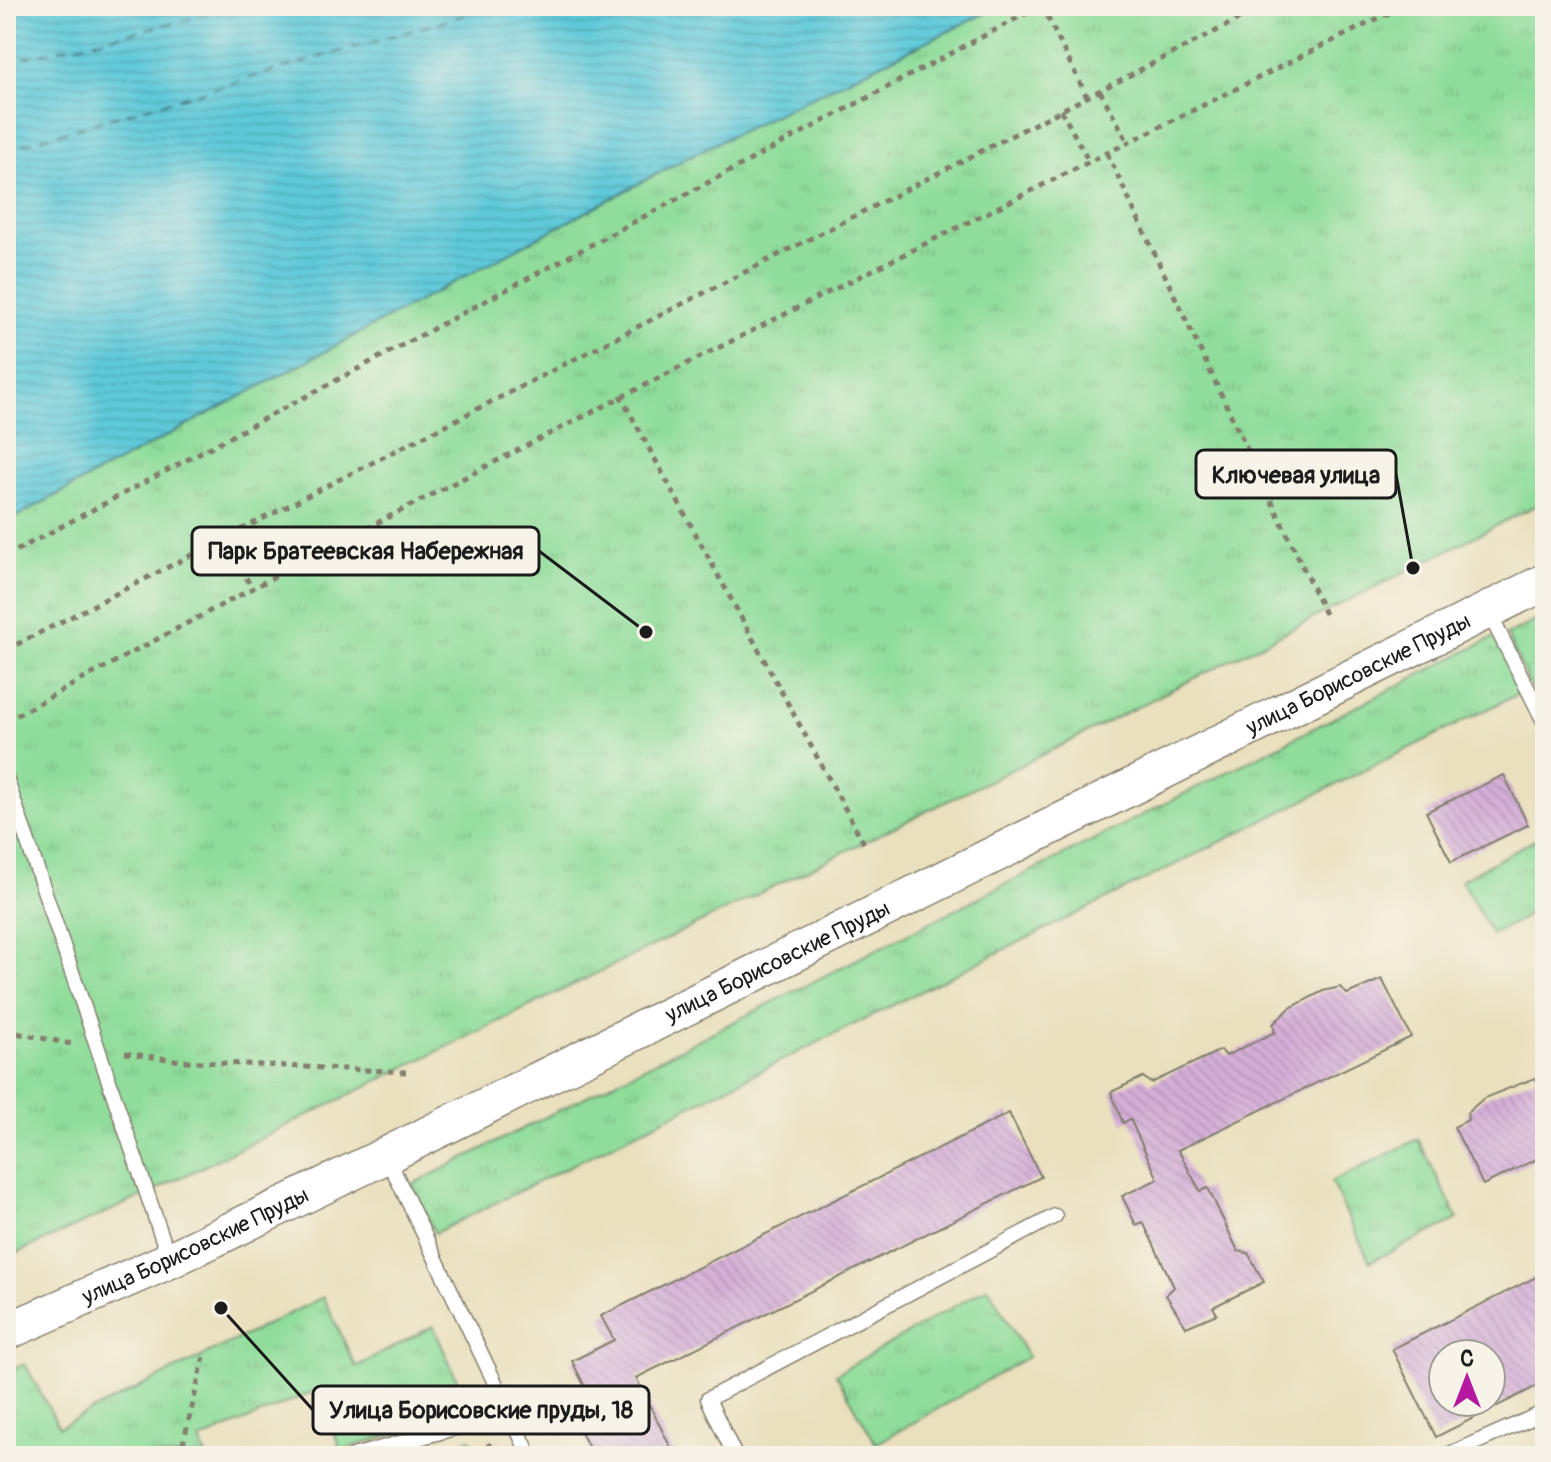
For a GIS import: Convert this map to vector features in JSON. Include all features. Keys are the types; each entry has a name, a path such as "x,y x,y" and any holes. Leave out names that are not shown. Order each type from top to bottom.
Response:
{"street":[{"name":"улица Борисовские Пруды","path":"6,1332 170,1260 387,1155 1545,582"}],"lane":[{"path":"1488,611 1545,723"},
{"path":"6,778 170,1260"},
{"path":"387,1155 530,1456"},
{"path":"735,1456 708,1399 1055,1216"},
{"path":"1445,1456 1545,1412"},
{"path":"353,1456 509,1413"}],"path":[{"path":"6,556 1041,6 1087,97"},
{"path":"6,650 224,535 1265,6"},
{"path":"6,721 251,587 620,395 1403,6"},
{"path":"1100,91 1128,142"},
{"path":"1061,110 1089,162"},
{"path":"1107,153 1325,614"},
{"path":"620,395 866,847"},
{"path":"224,535 251,587"},
{"path":"6,1031 182,1061 406,1072"},
{"path":"180,1456 204,1357"}],"green space":[{"path":"1000,6 1545,6 1545,501 1070,741 147,1194 6,1258 6,522 696,153"},
{"path":"1545,616 1545,681 1531,688 1507,635"},
{"path":"1498,635 1524,691 435,1233 411,1185"},
{"path":"1545,834 1545,906 1492,935 1461,880"},
{"path":"1418,1139 1458,1219 1370,1262 1331,1182"},
{"path":"988,1287 1028,1357 876,1444 836,1374"},
{"path":"323,1297 356,1367 433,1326 471,1411 341,1450 317,1390 200,1440 206,1456 6,1456 6,1372 25,1364 59,1427"},
{"path":"470,1439 488,1456 423,1456 426,1454"}],"water":[{"path":"6,6 1000,6 696,153 6,522"}],"building":[{"path":"1504,775 1528,825 1451,862 1426,812"},
{"path":"1382,979 1411,1037 1178,1150 1200,1191 1208,1188 1238,1251 1248,1253 1264,1282 1213,1307 1217,1314 1186,1327 1166,1295 1174,1287 1143,1222 1136,1225 1122,1196 1158,1179 1130,1119 1123,1123 1111,1092 1143,1077 1151,1083 1221,1050 1226,1056 1275,1032 1273,1024 1290,1008 1323,991 1340,987 1347,994"},
{"path":"1535,1078 1541,1086 1545,1084 1545,1155 1483,1185 1454,1127 1468,1120 1467,1113 1484,1098"},
{"path":"1009,1113 1041,1177 636,1378 675,1456 593,1456 570,1410 591,1399 572,1361 614,1340 601,1316"},
{"path":"1536,1277 1545,1295 1545,1382 1507,1401 1507,1338 1427,1338 1427,1418 1474,1418 1436,1437 1392,1349"}],"ferry route":[{"path":"6,62 245,6"},
{"path":"6,149 496,6"}],"place":[{"name":"Ключевая улица","path":"1413,568"},
{"name":"Парк Братеевская Набережная","path":"646,632"},
{"name":"Улица Борисовские пруды, 18","path":"221,1308"}]}
